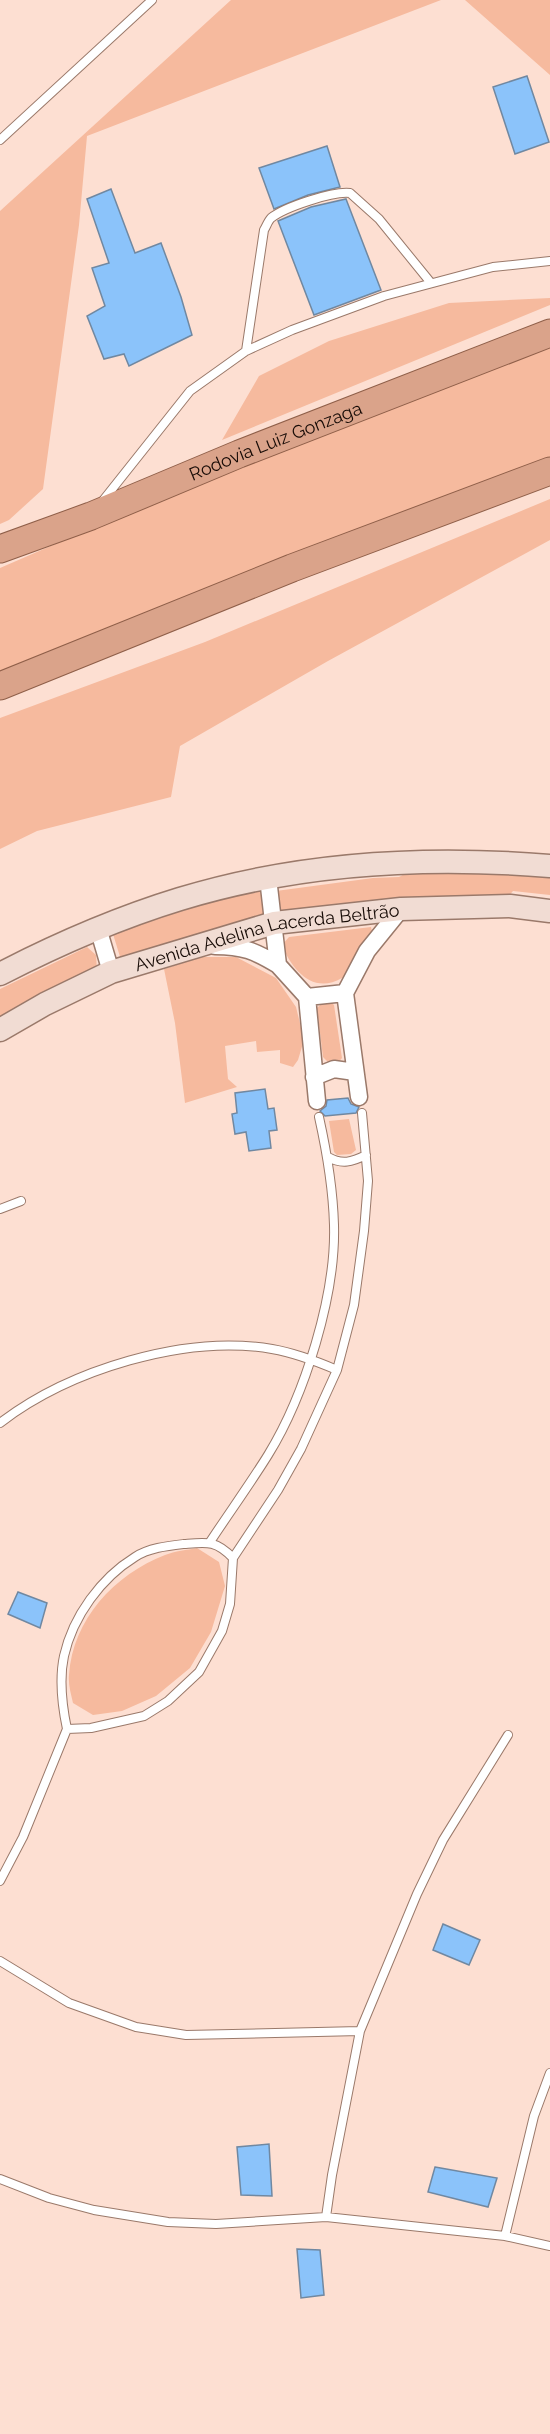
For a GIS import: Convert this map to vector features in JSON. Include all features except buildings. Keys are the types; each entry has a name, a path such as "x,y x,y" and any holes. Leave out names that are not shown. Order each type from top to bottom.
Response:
{"highway":[{"name":"Rodovia Luiz Gonzaga","path":"0,549 91,516 262,445 550,333"},
{"path":"0,686 292,567 550,471"}],"main road":[{"path":"0,974 46,950 98,928 181,898 268,878 400,864 511,863 550,866"},
{"name":"Avenida Adelina Lacerda Beltrão","path":"0,1030 45,1004 111,972 274,923 401,909 510,906 550,911"}],"street":[{"path":"268,878 278,965"},
{"path":"360,1105 345,993 367,951 401,909"},
{"path":"98,928 111,972"},
{"path":"196,945 242,947 256,951 278,965 307,997 318,1109"},
{"path":"307,997 345,993"},
{"path":"314,1077 334,1069 355,1072"}],"lane":[{"path":"0,140 152,0"},
{"path":"246,351 264,230 270,218 301,204 330,194 350,193 379,219 430,283"},
{"path":"91,516 190,391 246,351 292,330 384,296 493,267 550,261"},
{"path":"67,1729 100,1726 144,1716 168,1701 199,1672 222,1631 230,1604 233,1558 278,1490 301,1449 337,1370 356,1295 368,1181 360,1105"},
{"path":"210,1542 269,1453 293,1406 322,1317 330,1275 334,1227 328,1157 318,1109"},
{"path":"328,1157 336,1162 348,1162 366,1155"},
{"path":"0,1209 21,1201"},
{"path":"0,1423 43,1393 69,1381 128,1360 183,1350 233,1347 271,1349 310,1359 337,1370"},
{"path":"0,1881 23,1837 67,1729 62,1704 64,1656 73,1629 87,1602 112,1575 135,1556 162,1546 210,1542 225,1549 233,1558"},
{"path":"326,2217 360,2031 417,1894 443,1840 508,1735"},
{"path":"0,1961 69,2002 136,2027 186,2035 360,2031"},
{"path":"505,2236 534,2116 550,2073"},
{"path":"0,2179 49,2198 94,2210 168,2222 216,2223 326,2217 505,2236 550,2246"}],"shaded area":[{"path":"231,0 441,0 87,136 79,225 43,489 9,520 0,524 0,211"},
{"path":"465,0 550,0 550,75"},
{"path":"550,298 550,305 222,440 259,376 329,341 449,303"},
{"path":"550,333 550,473 0,679 0,568 484,358"},
{"path":"550,499 550,540 328,661 180,746 171,797 37,831 0,849 0,718 205,642"},
{"path":"414,869 550,874 550,895 513,891 507,898 277,915 276,891 373,878 399,877"},
{"path":"260,889 265,919 121,960 113,934 195,904"},
{"path":"371,927 373,936 354,965 346,975 332,982 322,984 305,977 292,963 282,945 289,937"},
{"path":"87,947 96,955 97,970 0,1020 0,989"},
{"path":"201,957 236,957 276,978 296,1007 304,1040 298,1060 293,1067 280,1063 280,1050 257,1052 256,1041 225,1046 228,1079 237,1087 185,1103 175,1023 164,969"},
{"path":"323,1002 331,1002 334,1005 342,1058 337,1064 330,1064 323,1057 317,1008"},
{"path":"349,1119 356,1150 351,1154 337,1155 334,1152 329,1121"},
{"path":"197,1548 219,1562 225,1586 211,1632 190,1668 156,1696 122,1711 93,1715 73,1703 69,1678 72,1655 79,1635 99,1602 129,1574 146,1564 169,1554"}]}
